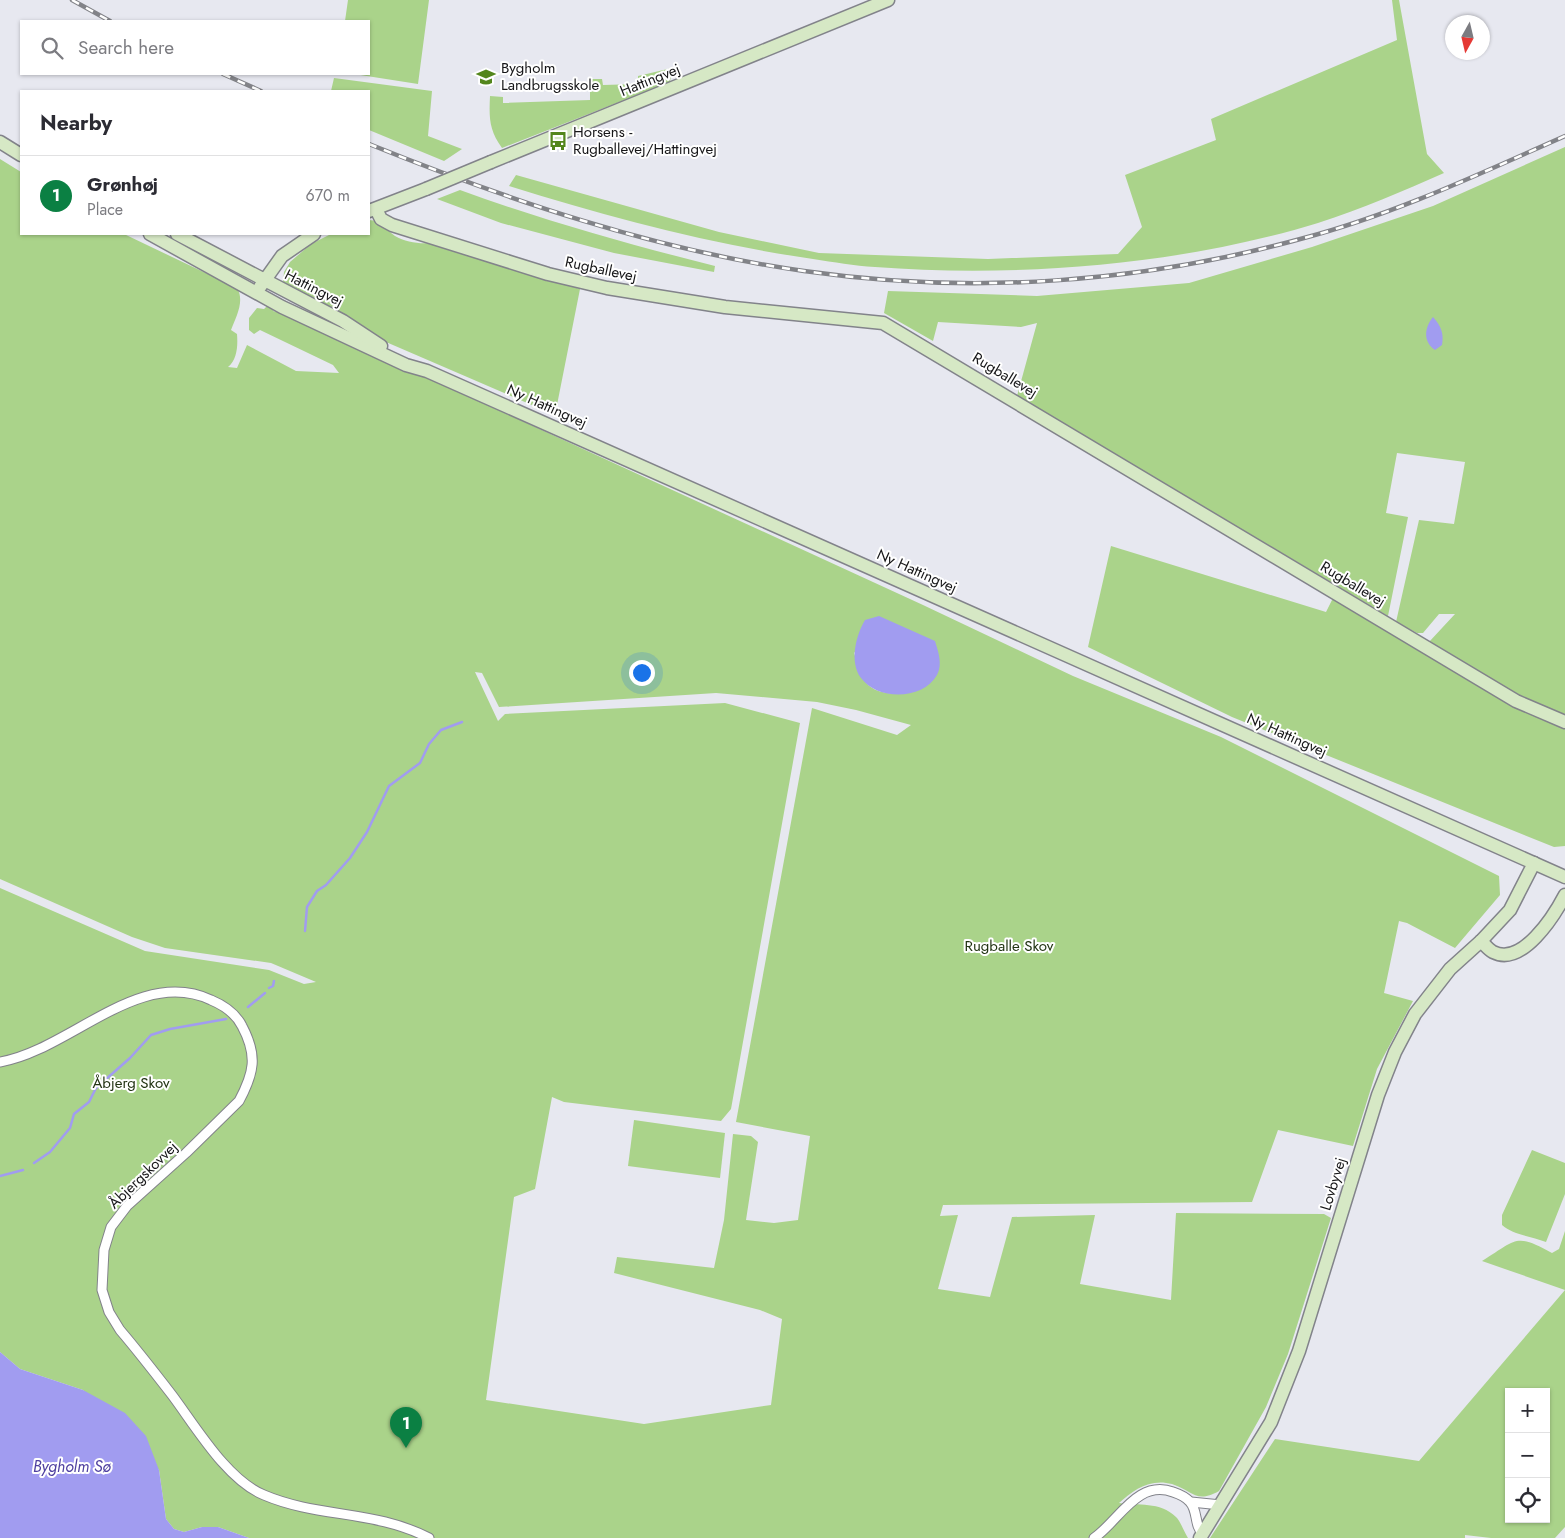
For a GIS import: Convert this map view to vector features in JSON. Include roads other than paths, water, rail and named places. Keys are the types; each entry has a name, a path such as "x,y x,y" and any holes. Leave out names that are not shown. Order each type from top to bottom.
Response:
{"street":[{"name":"Hattingvej","path":"372,210 888,0"},
{"path":"0,142 20,154"},
{"name":"Rugballevej","path":"372,210 381,219 392,225 548,274 607,288 725,307 883,322 1516,701 1565,722"},
{"name":"Hattingvej","path":"179,235 263,281 343,321 374,342 427,371"},
{"name":"Hattingvej","path":"256,293 282,256 313,235"},
{"path":"153,236 185,248 250,282 255,284 263,281"},
{"path":"153,236 256,293"},
{"name":"Ny Hattingvej","path":"256,293 394,359 427,371 1565,877"},
{"name":"Lovbyvej","path":"1201,1536 1271,1422 1284,1392 1302,1342 1378,1095 1395,1052 1415,1014 1450,969 1481,941 1510,910 1534,863"},
{"path":"1481,941 1493,952 1503,955 1517,952 1554,916 1565,895"},
{"name":"Åbjergskovvej","path":"0,1062 12,1060 63,1039 118,1007 158,992 181,992 205,997 221,1004 240,1021 250,1040 252,1058 250,1080 239,1101 116,1219 104,1250 101,1275 102,1290 109,1312 120,1330 216,1453 246,1485 264,1495 291,1503 403,1525 429,1538"},
{"path":"1094,1538 1134,1499 1149,1490 1168,1490 1180,1494 1192,1502 1221,1505"},
{"path":"1192,1502 1201,1536"}],"water":[{"path":"1433,317 1440,327 1443,337 1442,345 1435,350 1428,343 1426,335"},
{"path":"879,616 935,641 939,658 939,671 930,683 922,689 911,693 889,694 869,686 857,672 855,649 859,633 865,620"},
{"name":"Bygholm Sø","path":"0,1352 20,1369 83,1390 125,1413 146,1436 159,1470 166,1519 174,1529 184,1532 202,1527 218,1527 249,1538 0,1538"}],"waterway":[{"path":"305,931 307,907 317,891 326,885 350,858 367,832 389,786 420,763 429,744 441,730 462,722"},
{"path":"269,988 273,986 274,981"},
{"path":"248,1007 265,993"},
{"path":"34,1163 50,1152 70,1128 74,1114 89,1102 96,1088 130,1058 151,1035 170,1029 226,1019"},
{"path":"0,1176 23,1170"}],"railway":[{"path":"72,0 108,20"},
{"path":"225,75 259,90"},
{"path":"370,144 475,185 583,221 693,250 748,262 867,278 993,283 1119,275 1181,266 1304,238 1404,205 1469,179 1565,136"}],"place":[{"name":"Bygholm Landbrugsskole","path":"486,77"},
{"name":"Horsens - Rugballevej/Hattingvej","path":"558,141"},
{"name":"Grønhøj","path":"406,1448"}],"park label":[{"name":"Rugballe Skov","path":"1009,946"},
{"name":"Åbjerg Skov","path":"131,1083"}]}
